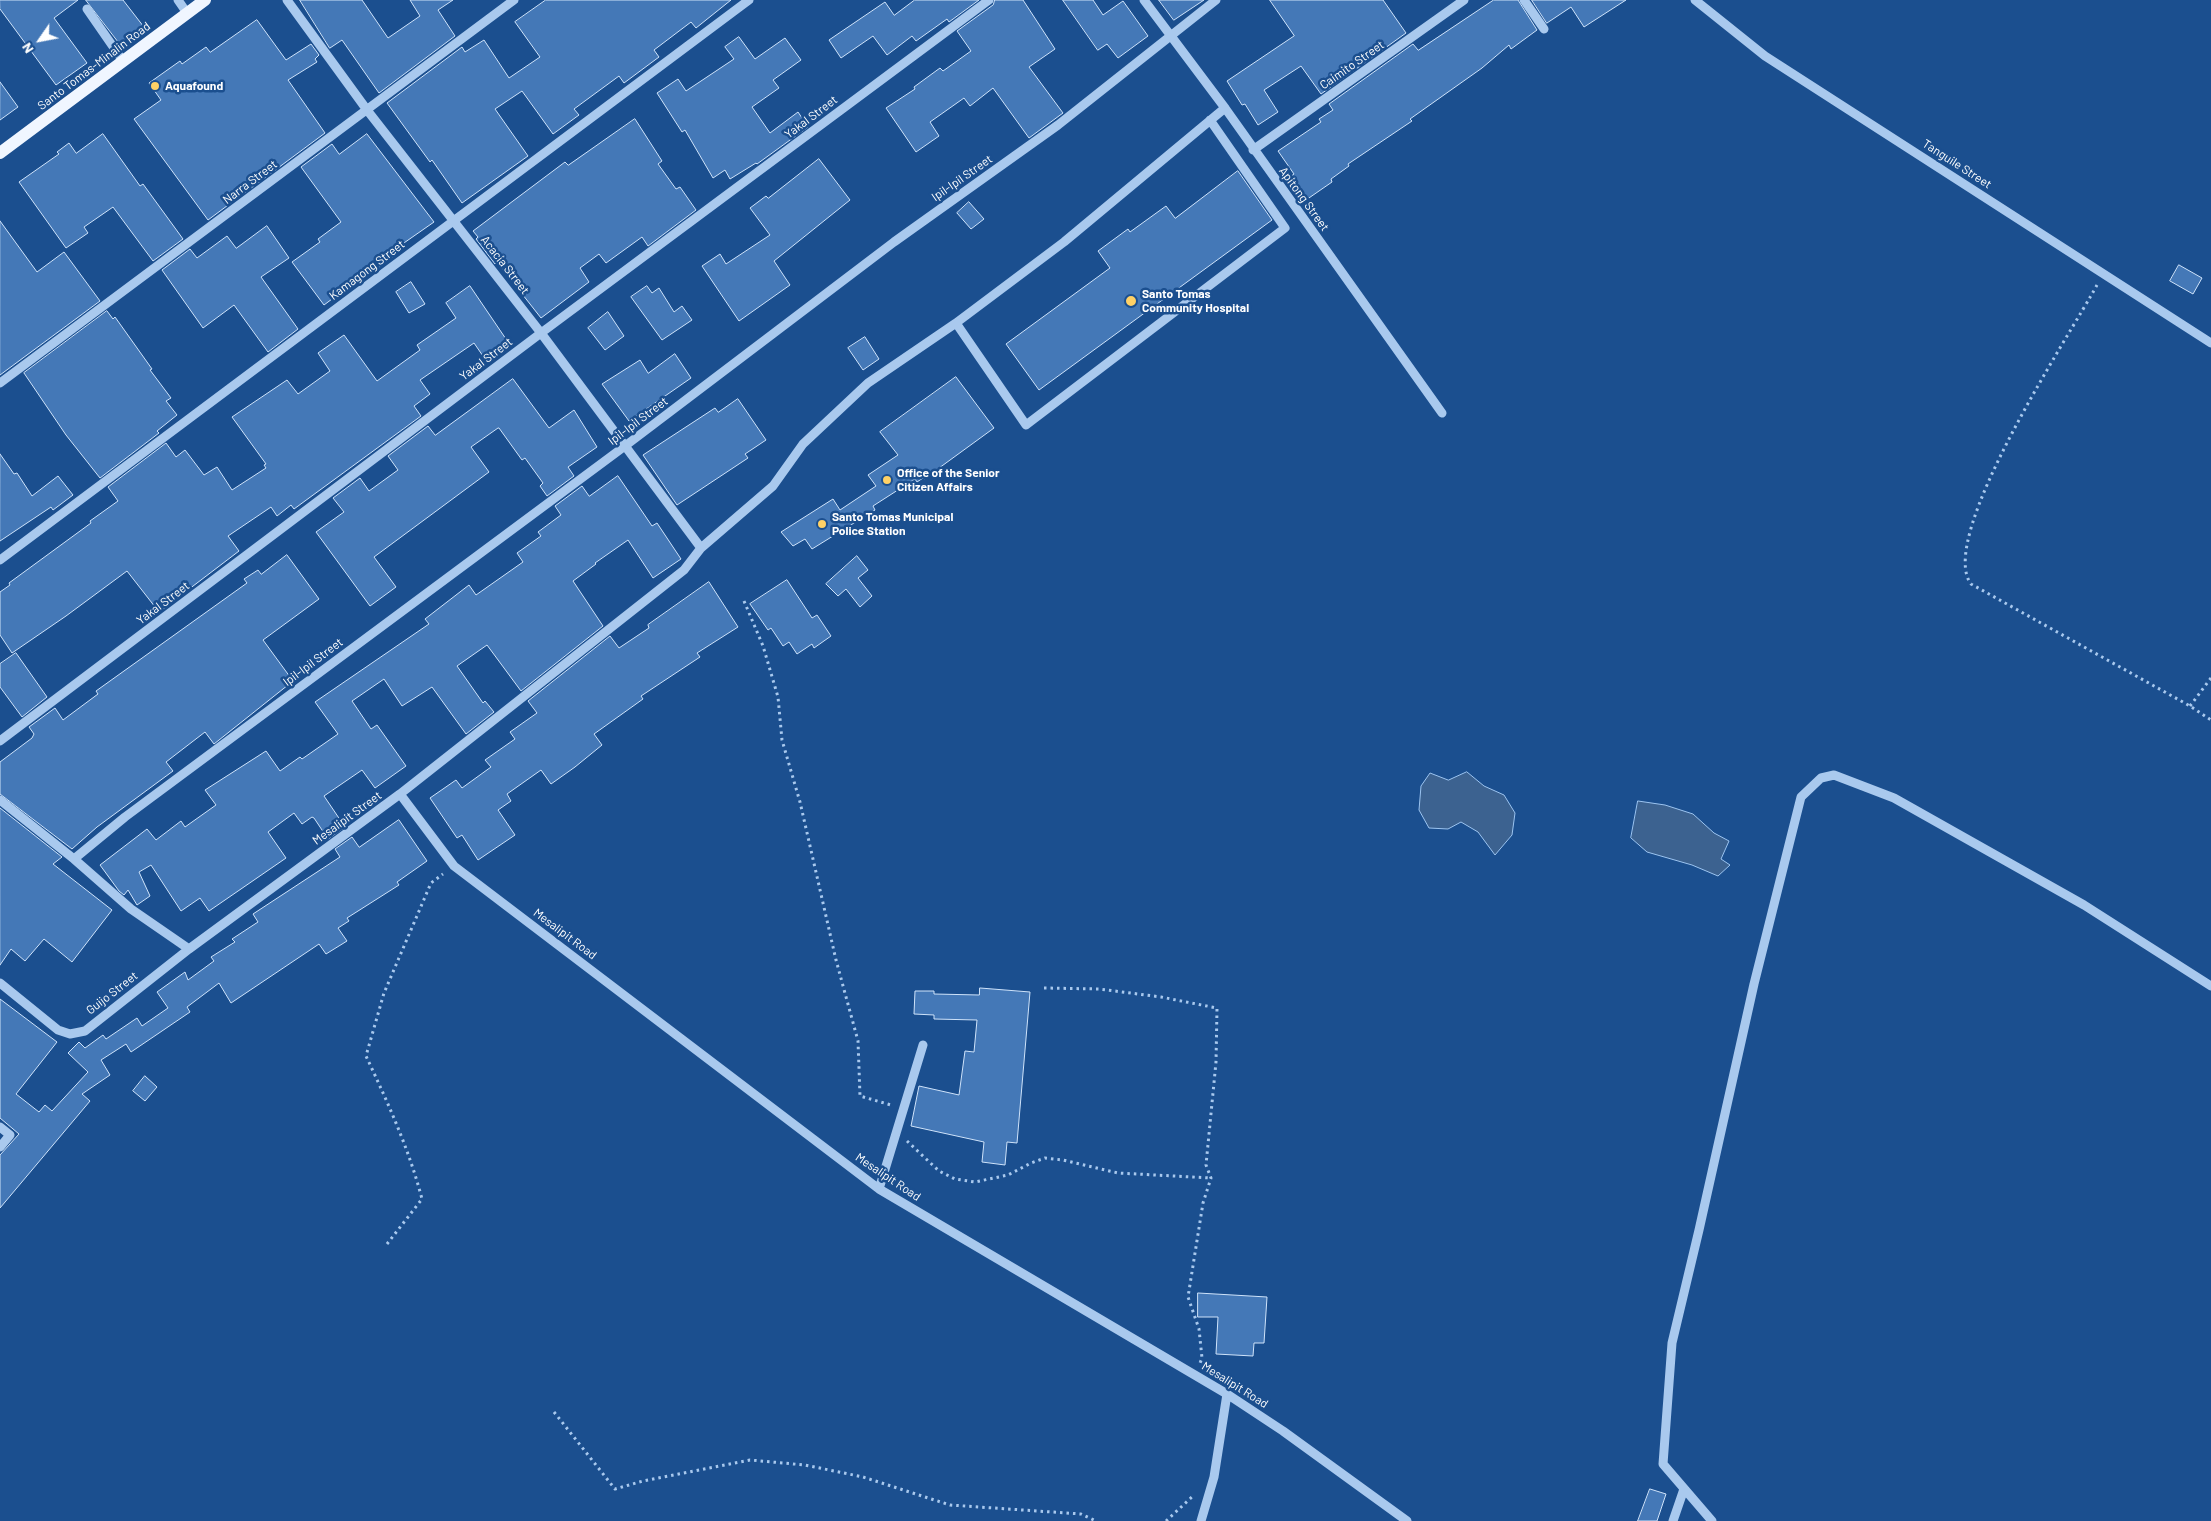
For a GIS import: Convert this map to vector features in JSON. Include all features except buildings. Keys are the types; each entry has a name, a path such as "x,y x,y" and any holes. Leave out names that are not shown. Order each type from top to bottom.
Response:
{"main road":[{"name":"Santo Tomas-Minalin Road","path":"0,153 205,0"}],"street":[{"path":"178,0 187,13"},
{"name":"Acacia Street","path":"287,0 367,110 541,333 700,548"},
{"name":"Narra Street","path":"0,383 514,0"},
{"name":"Kamagong Street","path":"0,560 749,0"},
{"name":"Yakal Street","path":"0,742 541,333 989,0"},
{"name":"Apitong Street","path":"1144,0 1225,108 1442,413"},
{"name":"Ipil-Ipil Street","path":"74,859 125,817 625,446 894,242 1058,125 1216,0"},
{"name":"Caimito Street","path":"1254,150 1464,0"},
{"path":"1524,0 1544,29"},
{"name":"Tanguile Street","path":"1695,0 1765,56 2211,343"},
{"path":"87,9 123,62"},
{"name":"Mesalipit Street","path":"189,949 400,794 684,570 700,548 773,486 803,444 868,382 956,323 1064,242 1225,108"},
{"path":"956,323 1026,424 1285,228 1210,120"},
{"path":"1712,1521 1663,1464 1672,1343 1700,1230 1754,984 1801,797 1821,778 1834,775 1894,798 2084,905 2211,986"},
{"name":"Mesalipit Road","path":"400,794 454,866 879,1189 1227,1394 1283,1431 1407,1521"},
{"path":"0,800 74,859 131,909 189,949"},
{"name":"Guijo Street","path":"0,984 58,1030 70,1034 85,1031 189,949"},
{"path":"879,1189 923,1045"},
{"path":"0,1127 10,1135 0,1147"},
{"path":"1201,1521 1214,1477 1227,1394"},
{"path":"1673,1521 1684,1489"}],"path":[{"path":"2104,273 2014,427 1981,498 1967,541 1964,565 1965,577 1971,584 2190,706 2211,720"},
{"path":"744,601 763,646 778,697 782,740 800,802 832,942 858,1041 860,1096 904,1108"},
{"path":"2190,706 2211,678"},
{"path":"386,1244 422,1199 412,1162 391,1108 366,1056 384,993 431,883 454,866"},
{"path":"1044,988 1100,989 1161,997 1217,1008 1216,1062 1206,1165 1211,1178 1203,1203 1188,1297 1199,1329 1202,1358 1196,1375"},
{"path":"897,1131 939,1171 955,1179 975,1182 1008,1175 1045,1158 1063,1160 1118,1173 1211,1178"},
{"path":"554,1412 615,1489 643,1481 750,1460 805,1465 863,1477 950,1504 1081,1514 1096,1521"},
{"path":"1166,1521 1194,1495"}],"water":[{"path":"1467,772 1484,786 1504,795 1515,813 1512,835 1495,855 1478,832 1461,822 1448,829 1429,828 1419,810 1421,786 1430,773 1448,780"},
{"path":"1638,801 1665,805 1693,814 1714,833 1729,841 1721,859 1730,865 1718,876 1692,865 1647,852 1631,838"}],"place":[{"name":"Aquafound","path":"155,86"},
{"name":"Santo Tomas Community Hospital","path":"1131,301"},
{"name":"Office of the Senior Citizen Affairs","path":"887,480"},
{"name":"Santo Tomas Municipal Police Station","path":"822,524"}]}
